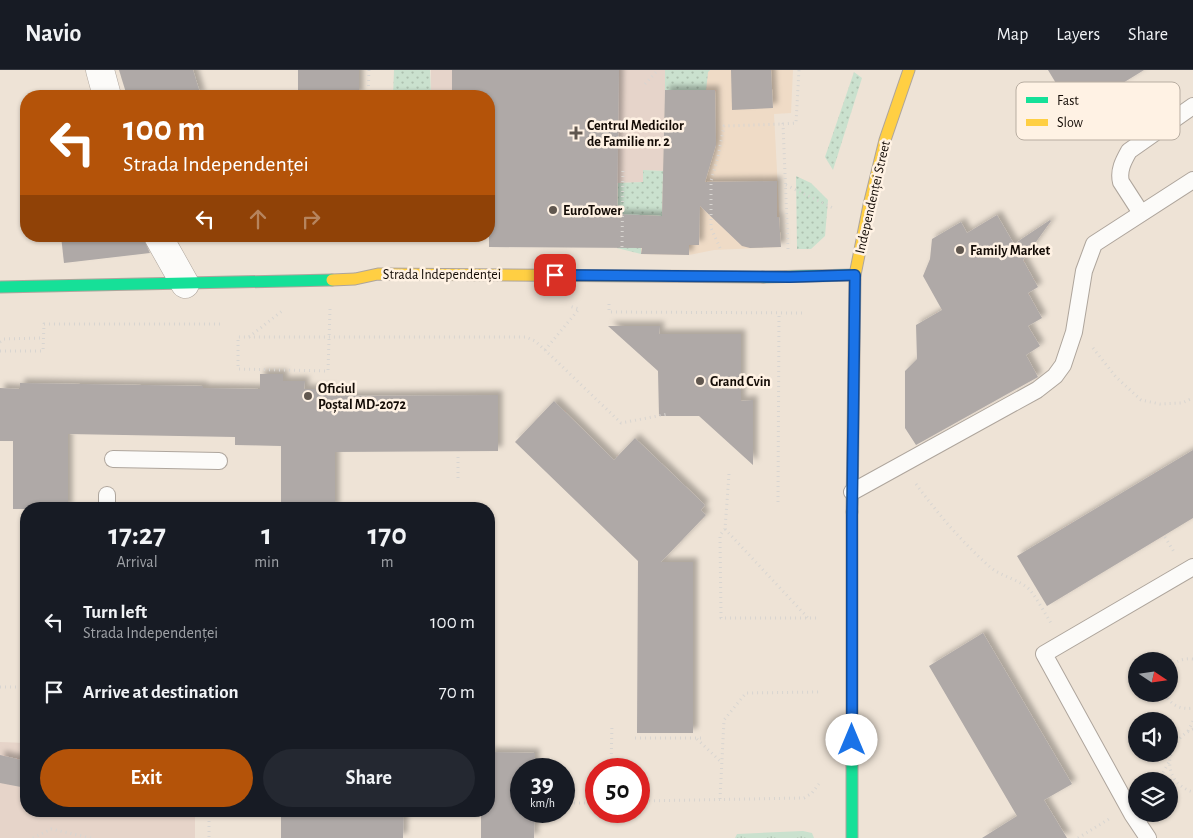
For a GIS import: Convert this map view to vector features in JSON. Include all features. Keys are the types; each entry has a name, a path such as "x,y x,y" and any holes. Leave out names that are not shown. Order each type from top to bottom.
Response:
{"street":[{"path":"100,70 105,90"},
{"name":"Independenței Street","path":"852,838 852,492 855,275 885,140 909,70"},
{"path":"161,242 185,284"},
{"name":"Strada Independenței","path":"0,287 355,279 378,274 790,277 855,275"}],"lane":[{"path":"1180,115 1193,106"},
{"path":"1141,213 1121,182 1120,176 1125,159 1130,151 1145,140"},
{"path":"852,492 1037,390 1055,376 1063,365 1075,325 1084,271 1094,244 1193,180"},
{"path":"113,460 219,461"},
{"path":"1128,807 1044,654 1193,567"},
{"path":"1138,822 1148,838"}],"path":[{"path":"368,90 369,70"},
{"path":"645,84 658,70"},
{"path":"723,256 711,228 711,181 724,126 796,123 799,70"},
{"path":"783,124 790,277"},
{"path":"622,242 623,168"},
{"path":"786,185 833,208"},
{"path":"609,299 609,312 806,313"},
{"path":"331,302 328,371 238,369 238,337 249,337 526,337 535,341 545,350 621,423 668,414"},
{"path":"249,337 287,307"},
{"path":"545,350 579,309"},
{"path":"778,502 780,313"},
{"path":"0,351 43,351 44,324 220,324"},
{"path":"1075,325 1116,377 1141,400 1160,404 1182,404 1193,398"},
{"path":"0,342 4,339 43,338"},
{"path":"458,457 458,478"},
{"path":"904,464 933,508 954,532 992,569 1012,578 1029,590 1064,642"},
{"path":"729,474 726,529 720,535 721,618 819,618"},
{"path":"726,529 808,618"},
{"path":"1178,660 1193,659"},
{"path":"0,687 20,687"},
{"path":"720,799 724,720 746,694 819,692"},
{"path":"1170,702 1181,708 1193,708"},
{"path":"1188,731 1193,721"},
{"path":"611,758 612,724"},
{"path":"1178,738 1193,729"},
{"path":"635,738 704,738"},
{"path":"697,739 721,762"},
{"path":"1164,772 1170,762"},
{"path":"1170,762 1174,778 1180,786 1193,792"},
{"path":"650,801 804,798 812,793 819,784"},
{"path":"1078,838 1128,807"},
{"path":"209,817 209,838"},
{"path":"33,838 52,828 91,838"}],"shaded area":[{"name":"Centrul Medicilor de Familie nr. 2","path":"431,70 710,70 708,72 706,90 665,90 663,171 643,170 643,182 495,182 495,90 431,90"},
{"path":"710,70 793,70 791,113 774,114 781,247 714,250 689,255 641,254 642,215 662,215 665,90 706,90 708,72"},
{"path":"0,742 20,743 20,817 195,817 195,838 0,838"}],"green space":[{"path":"394,70 430,70 431,90 393,90"},
{"path":"665,70 710,70 708,72 706,90 665,90"},
{"path":"854,72 862,78 833,170 825,157"},
{"path":"643,170 663,171 662,216 642,215 641,254 617,248 618,183 643,182"},
{"path":"796,176 811,183 828,200 825,236 811,249 797,249"},
{"path":"803,831 812,833 814,838 735,838 737,834"}],"building":[{"path":"119,70 193,70 199,90 125,90"},
{"path":"298,70 359,70 359,90 298,90"},
{"path":"452,70 619,70 617,214 662,216 665,90 715,90 716,145 705,182 777,181 777,217 779,217 781,247 750,248 742,246 700,206 699,245 689,245 689,255 641,254 642,248 489,247 489,242 495,242 495,90 452,90"},
{"path":"731,70 771,70 773,108 732,110"},
{"path":"1048,70 1144,70 1124,82 1055,82"},
{"path":"997,215 1014,244 1051,221 1023,260 1038,287 1028,293 1042,318 1028,326 1040,346 1026,355 1038,377 916,445 905,428 905,371 917,359 916,325 942,310 923,276 930,259 932,239 961,222 967,233"},
{"path":"62,242 145,242 150,253 64,263"},
{"name":"Grand Cvin","path":"608,326 660,326 659,334 741,334 741,401 753,400 753,465 699,416 659,416 658,371"},
{"path":"260,374 283,374 283,381 305,381 304,389 331,389 331,396 498,395 498,451 335,452 335,502 281,502 281,446 235,445 235,437 68,434 68,502 20,502 20,509 13,509 13,441 0,441 0,388 20,389 20,383 203,386 203,388 260,389"},
{"path":"554,401 614,460 635,438 705,505 701,510 706,515 661,562 693,562 693,733 637,733 638,561 515,442"},
{"path":"1193,450 1193,518 1047,606 1017,556"},
{"path":"983,633 1072,784 1044,800 1067,838 982,838 1017,816 929,666"},
{"path":"495,752 535,753 535,758 510,758 510,823 535,823 534,838 481,838 481,817 495,817"},
{"path":"0,755 20,760 20,787 0,783"},
{"path":"281,817 404,817 403,838 281,838"}],"traffic: fast":[{"path":"763,277 855,275"},
{"path":"0,287 332,280"},
{"path":"852,512 852,838"}],"traffic: slow":[{"path":"852,512 855,275 869,205 885,140 909,70"},
{"path":"332,280 355,279 378,274 763,277"}],"place":[{"name":"Centrul Medicilor de Familie nr. 2","path":"576,133"},
{"name":"EuroTower","path":"553,210"},
{"name":"Family Market","path":"960,250"},
{"name":"Grand Cvin","path":"700,381"},
{"name":"Oficiul Poștal MD-2072","path":"308,396"}],"route":[{"path":"555,275 790,277 855,275 852,740"}]}
